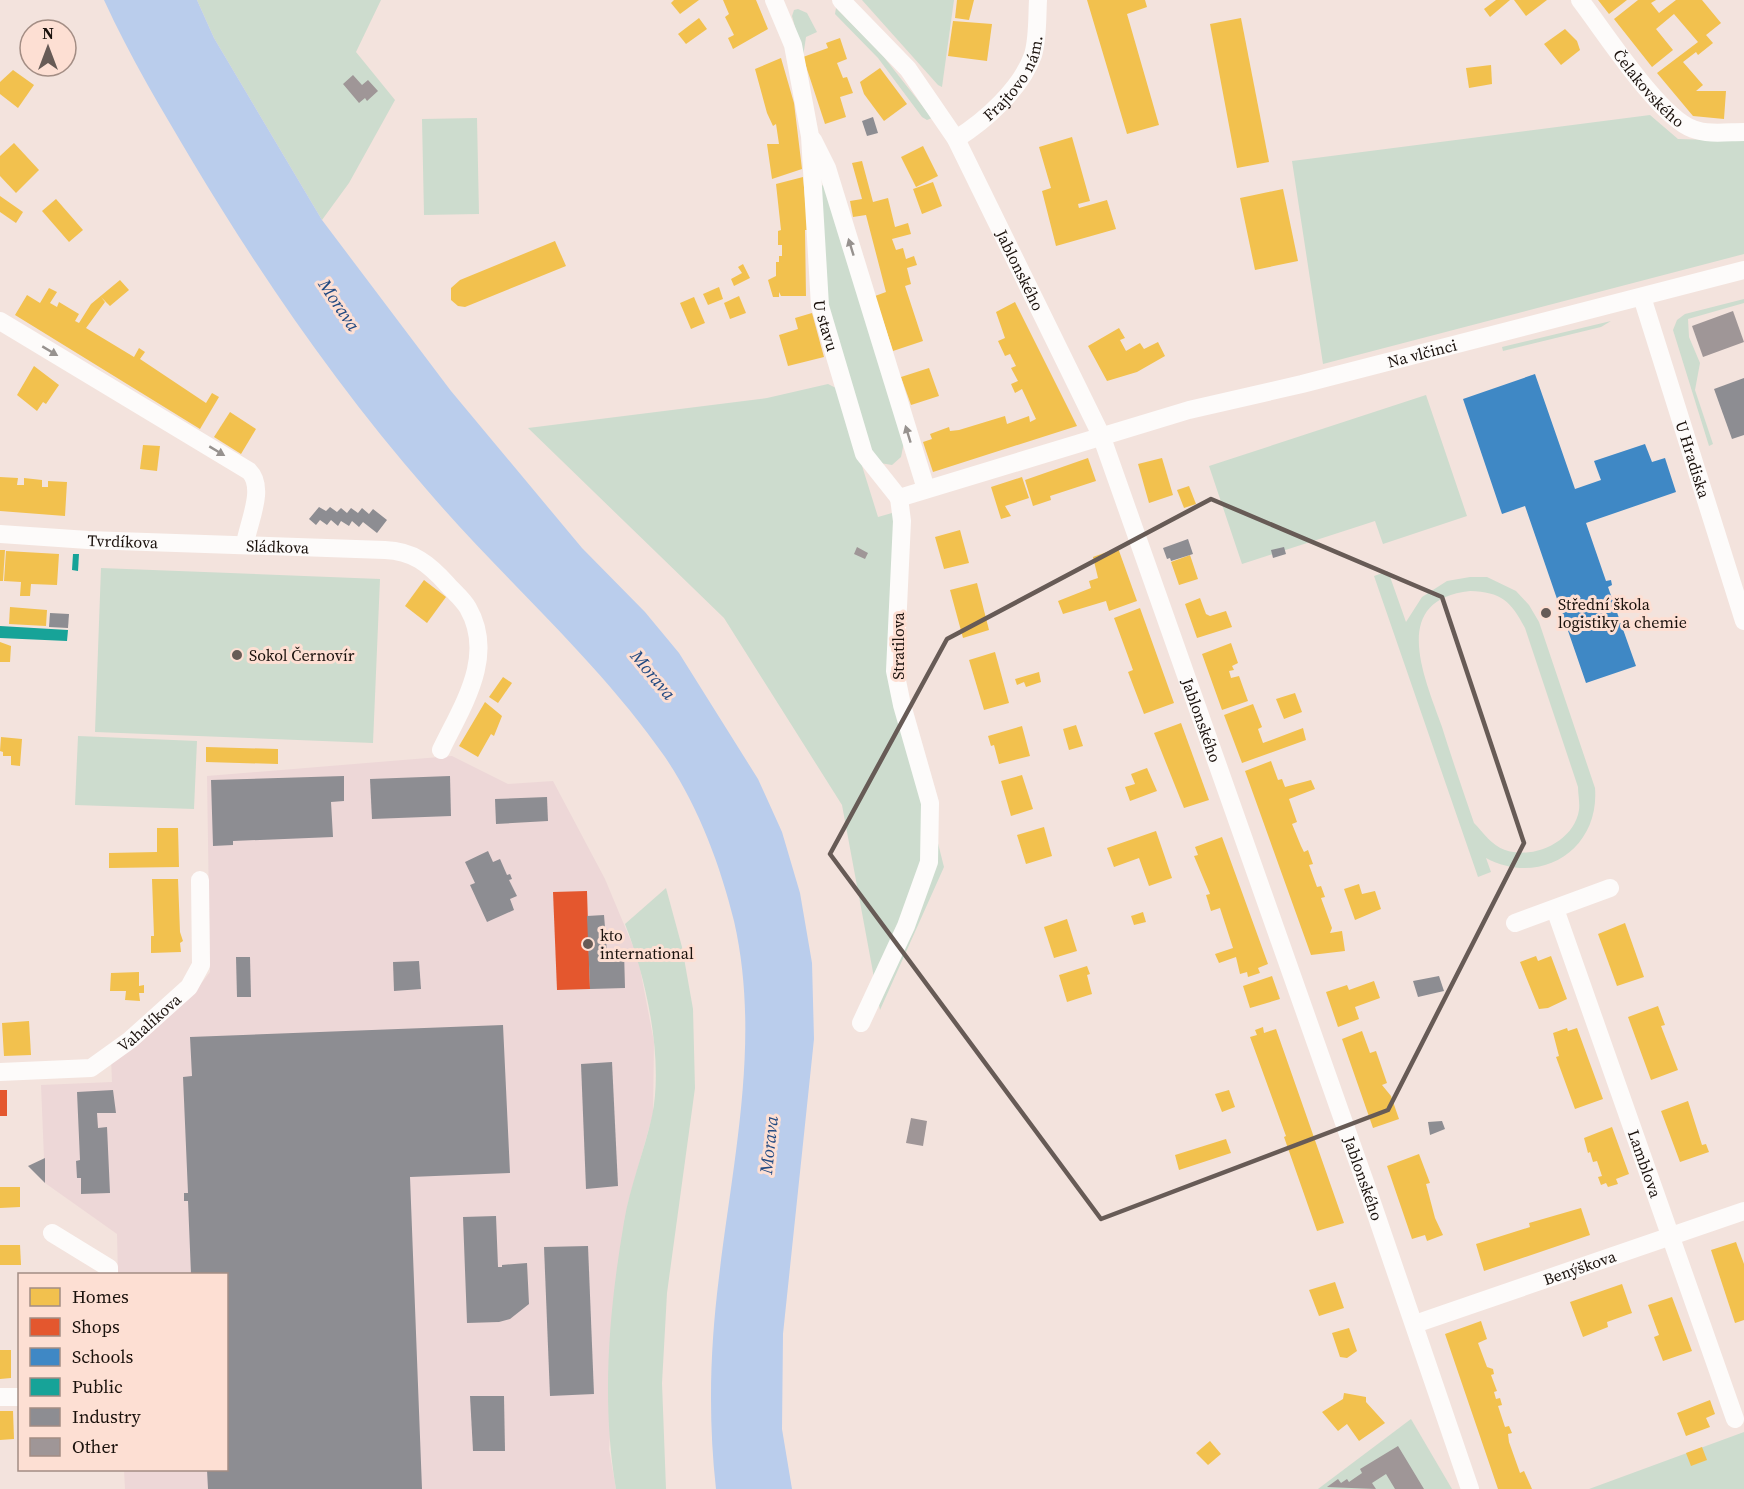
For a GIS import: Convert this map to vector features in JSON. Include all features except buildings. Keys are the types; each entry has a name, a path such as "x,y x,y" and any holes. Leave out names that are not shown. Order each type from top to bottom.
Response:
{"street":[{"name":"U stavu","path":"774,0 787,27 797,63 810,136 820,306 864,454 899,498"},
{"name":"Jablonského","path":"841,0 908,69 956,139 1101,435 1470,1489"},
{"name":"Frajtovo nám.","path":"956,139 977,125 1027,68 1034,53 1038,0"},
{"name":"Čelakovského","path":"1580,0 1659,101 1676,119 1700,131 1744,132"},
{"name":"U stavu","path":"810,136 827,168 926,489"},
{"name":"Na vlčinci","path":"1101,435 1744,270"},
{"name":"U Hradiska","path":"1642,297 1744,621"},
{"name":"Sládkova","path":"0,321 255,476 256,492 245,544 402,550 416,556 435,571 468,607 475,623 479,650 478,666 472,687 441,750"},
{"path":"899,498 1101,435"},
{"name":"Stratilova","path":"861,1023 906,926 928,862 930,803 902,705 895,671 902,521 899,498"},
{"name":"Tvrdíkova","path":"0,534 245,544"},
{"name":"Vahalíkova","path":"0,1072 91,1068 130,1040 189,987 198,974 202,955 200,880"},
{"path":"1515,923 1610,888"},
{"name":"Lamblova","path":"1555,909 1735,1419"},
{"name":"Benýškova","path":"1414,1324 1744,1211"},
{"path":"52,1233 109,1268 109,1273"},
{"path":"0,1397 18,1397"}],"highlighted area":[{"path":"1211,499 1442,597 1524,843 1388,1110 1101,1219 830,854 947,639"}],"shaded area":[{"path":"452,756 508,784 553,781 605,879 638,958 654,1042 653,1114 628,1203 609,1449 616,1489 125,1489 124,1471 228,1471 228,1273 118,1273 117,1234 45,1183 41,1085 112,1082 111,1058 193,994 210,972 207,776"}],"green space":[{"path":"197,0 381,0 356,52 395,100 349,183 322,220 214,38"},
{"path":"862,0 954,0 942,87 938,85"},
{"path":"836,8 883,56 932,118 927,120 922,117 878,58 835,14"},
{"path":"798,9 807,13 817,32 806,37 803,57 792,16 794,10"},
{"path":"1650,115 1678,139 1744,141 1744,254 1323,364 1292,161"},
{"path":"477,118 479,214 424,215 422,119"},
{"path":"824,185 904,442 901,457 892,465 880,463 874,458 826,303 820,186"},
{"path":"1744,299 1744,303 1688,319 1689,337 1700,363 1695,390 1713,444 1709,446 1673,330 1677,320 1685,314"},
{"path":"1611,321 1601,327 1503,351 1502,347"},
{"path":"828,384 838,389 878,517 892,513 896,525 896,677 944,867 880,1010 842,805 724,618 528,428 767,398"},
{"path":"1426,395 1467,516 1383,544 1375,521 1242,564 1209,466"},
{"name":"Sokol Černovír","path":"101,568 380,579 373,743 95,732"},
{"path":"1388,571 1406,622 1422,597 1447,581 1470,577 1487,577 1516,591 1529,605 1539,622 1595,788 1594,810 1588,829 1577,845 1563,857 1546,865 1527,868 1506,866 1486,858 1491,872 1478,877 1374,576","holes":["1470,591 1490,593 1504,600 1515,611 1525,628 1578,787 1579,810 1576,821 1561,839 1539,850 1516,852 1500,848 1474,823 1422,665 1419,644 1421,625 1429,609 1445,597"]},
{"path":"78,736 197,741 194,809 75,805"},
{"path":"666,888 682,947 693,1009 695,1088 667,1293 662,1383 666,1489 616,1489 611,1456 608,1389 614,1288 624,1222 652,1116 656,1069 646,993 625,924"},
{"path":"1411,1419 1452,1489 1318,1489"},
{"path":"1744,1432 1744,1489 1589,1489"}],"water":[{"name":"Morava","path":"104,0 197,0 214,38 322,220 451,391 582,548 645,612 679,653 758,779 782,832 800,893 812,963 814,1039 783,1334 782,1429 792,1489 716,1489 711,1409 712,1356 719,1277 742,1099 745,1010 742,965 734,921 715,857 698,815 665,757 638,721 580,653 427,490 363,413 303,332 247,249 194,164 147,83"}],"place":[{"name":"Střední škola logistiky a chemie","path":"1546,613"},
{"name":"Sokol Černovír","path":"237,655"},
{"name":"kto international","path":"588,944"}]}
